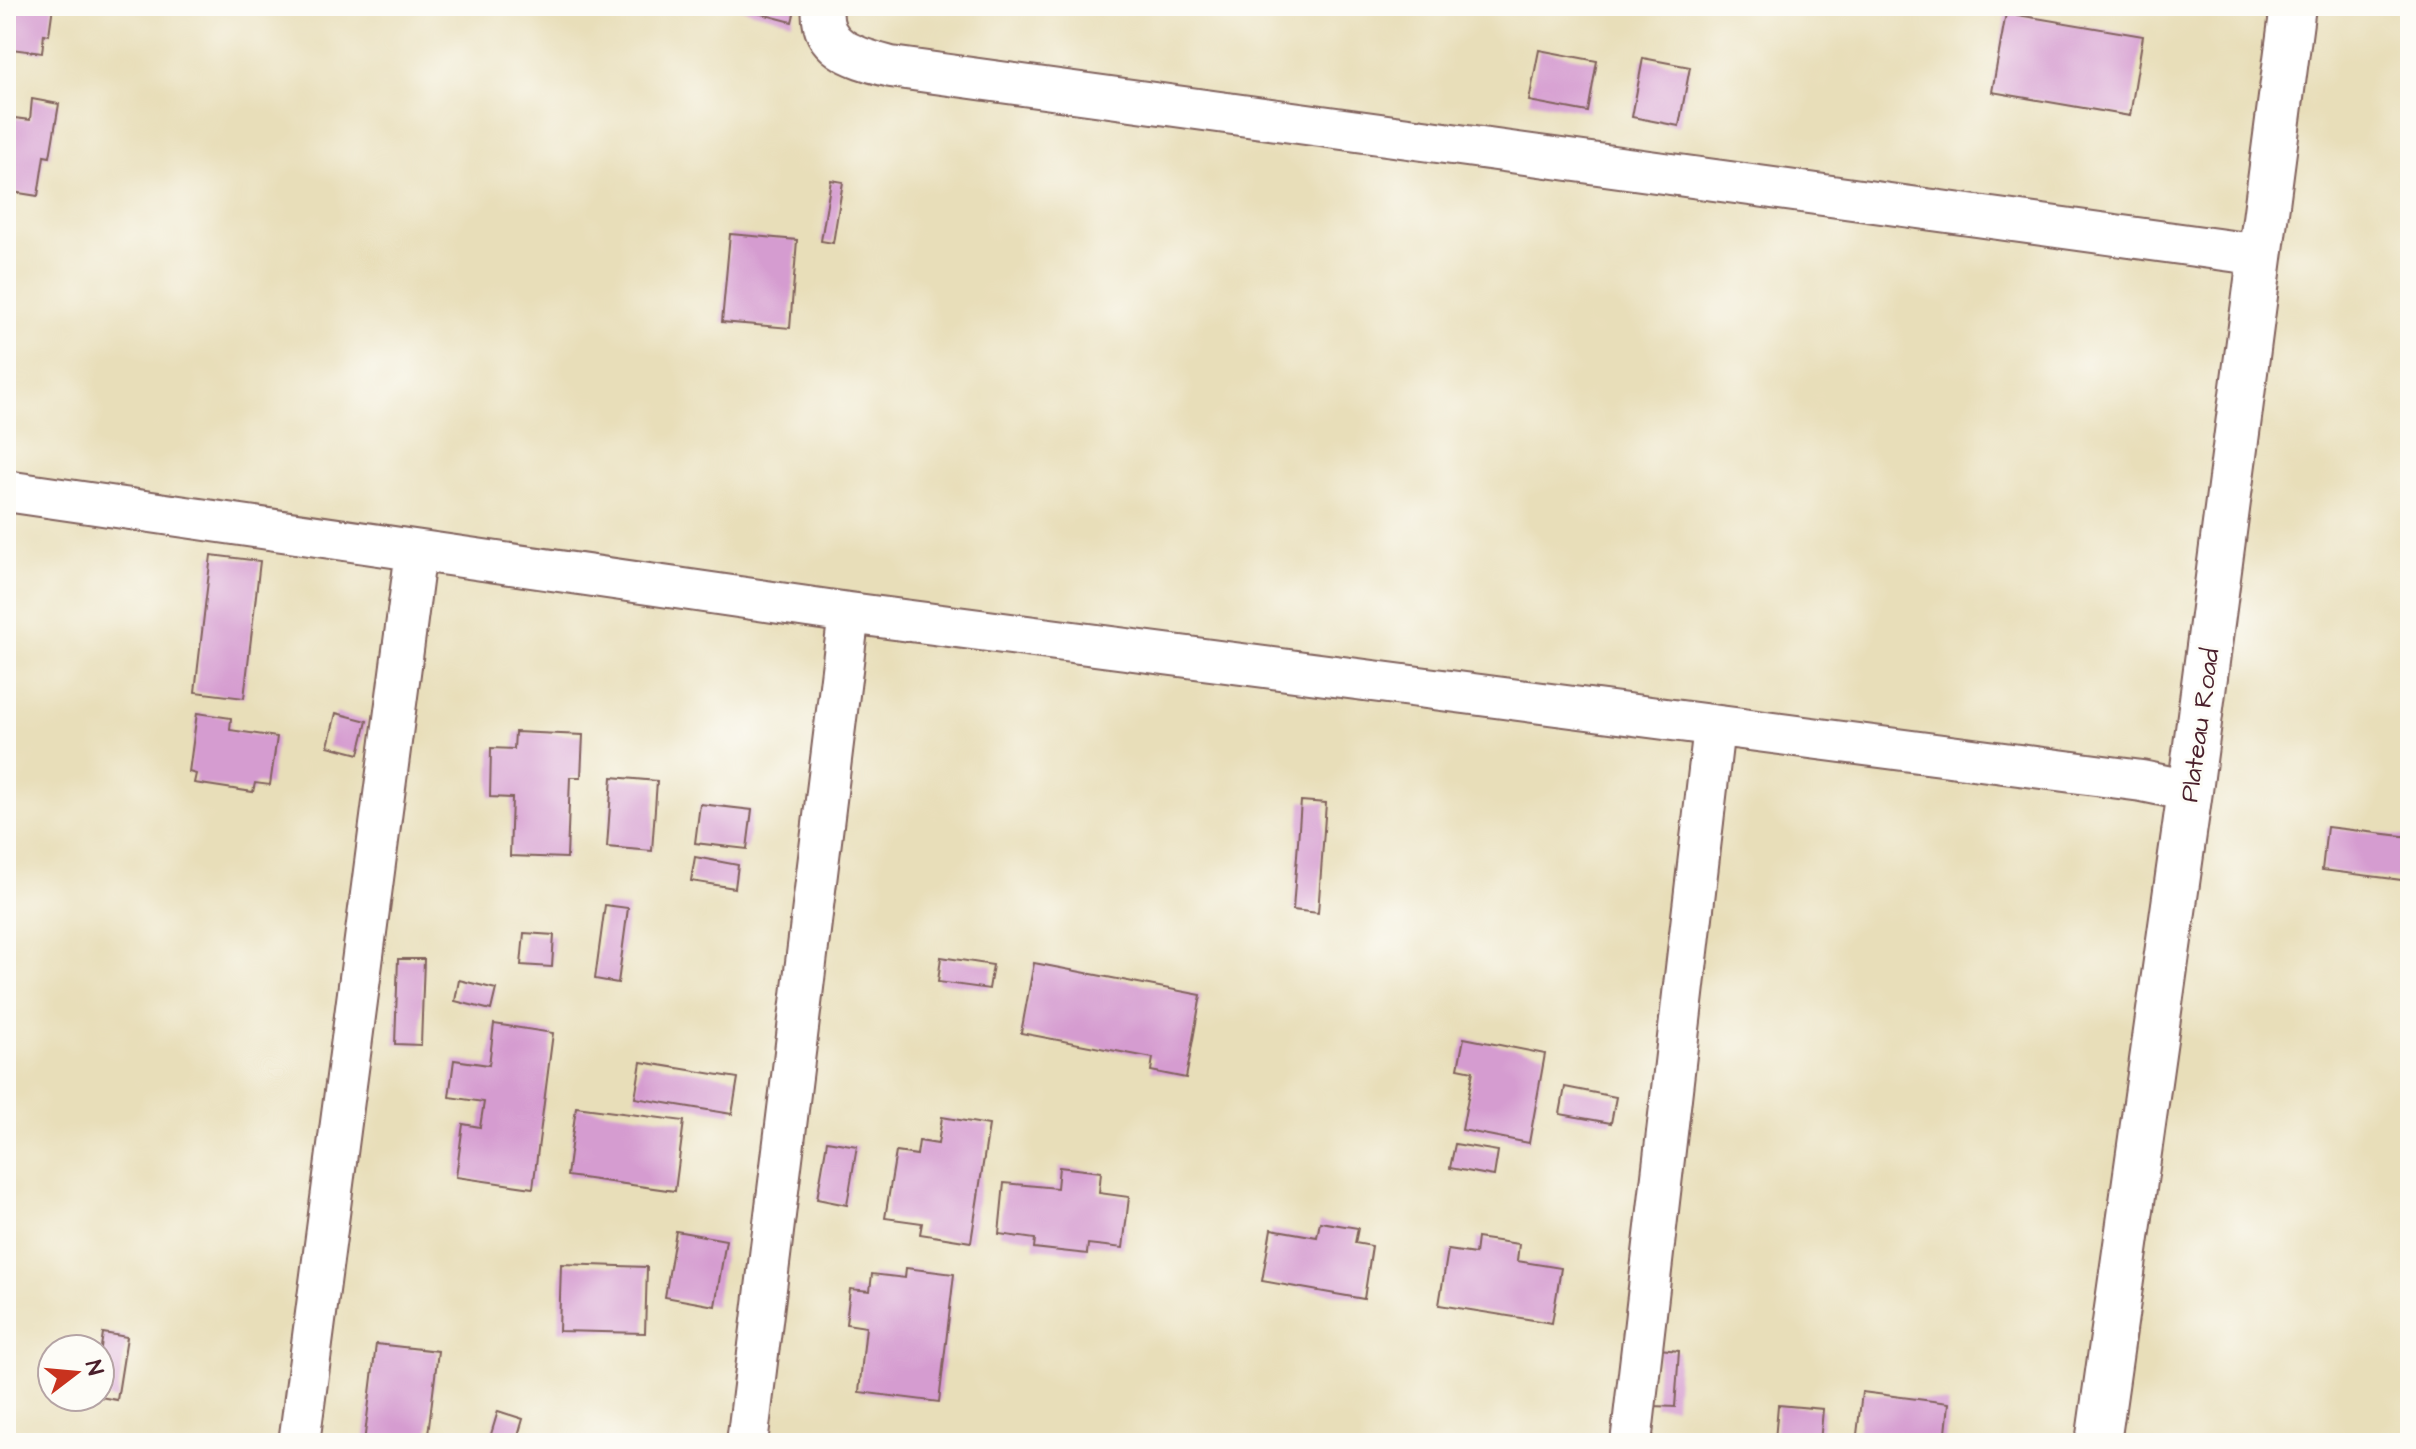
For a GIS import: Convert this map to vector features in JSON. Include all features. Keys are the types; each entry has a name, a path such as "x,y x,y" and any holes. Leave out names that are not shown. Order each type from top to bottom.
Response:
{"street":[{"path":"823,6 824,27 841,48 850,56 891,67 2261,255"},
{"name":"Plateau Road","path":"2098,1443 2190,791 2293,6"},
{"path":"6,491 849,613 2142,781 2190,791"},
{"path":"299,1443 416,551"},
{"path":"747,1443 849,613"},
{"path":"1631,1443 1714,727"}],"building":[{"path":"6,6 53,6 49,35 44,34 42,53 11,49 13,27 6,26"},
{"path":"731,6 796,6 792,22"},
{"path":"2006,13 2143,36 2130,116 1992,92"},
{"path":"1539,50 1597,61 1588,112 1529,101"},
{"path":"1643,58 1690,67 1679,126 1632,117"},
{"path":"32,99 59,104 50,157 44,156 38,196 6,191 6,117 30,120"},
{"path":"831,180 843,182 833,243 821,241"},
{"path":"730,234 797,240 790,328 722,322"},
{"path":"211,555 260,561 244,698 195,692"},
{"path":"197,713 231,718 230,730 277,737 270,785 255,783 253,792 194,783 196,774 189,772"},
{"path":"336,713 367,721 359,754 328,746"},
{"path":"515,732 583,735 581,777 570,777 567,858 510,856 512,798 490,797 491,748 514,749"},
{"path":"612,777 657,781 652,851 607,847"},
{"path":"1301,801 1326,803 1318,913 1293,910"},
{"path":"700,804 752,810 747,849 695,843"},
{"path":"2327,827 2410,837 2410,881 2322,870"},
{"path":"695,857 738,865 735,888 691,881"},
{"path":"605,905 628,908 618,983 595,979"},
{"path":"524,933 554,935 552,967 521,965"},
{"path":"941,957 993,965 989,989 938,982"},
{"path":"398,959 424,959 421,1045 395,1044"},
{"path":"1034,963 1201,995 1186,1078 1151,1071 1153,1058 1021,1033"},
{"path":"459,980 496,989 491,1010 455,1001"},
{"path":"494,1024 553,1033 533,1188 456,1177 463,1124 480,1127 484,1102 449,1097 454,1060 489,1065"},
{"path":"1464,1038 1545,1054 1529,1143 1462,1130 1473,1071 1458,1068"},
{"path":"641,1062 738,1078 732,1114 635,1098"},
{"path":"1565,1087 1616,1097 1611,1123 1560,1114"},
{"path":"576,1107 684,1121 675,1191 567,1176"},
{"path":"942,1117 989,1125 971,1242 920,1234 922,1223 885,1218 896,1152 917,1155 919,1141 938,1144"},
{"path":"827,1141 857,1146 847,1205 817,1199"},
{"path":"1455,1144 1498,1151 1494,1176 1450,1168"},
{"path":"1059,1167 1101,1172 1099,1193 1129,1197 1123,1248 1088,1244 1087,1254 1034,1248 1035,1239 999,1234 1004,1183 1057,1188"},
{"path":"1320,1222 1358,1228 1355,1243 1372,1246 1364,1299 1262,1281 1271,1229 1317,1237"},
{"path":"676,1231 726,1240 715,1306 665,1297"},
{"path":"1477,1238 1519,1244 1517,1261 1561,1268 1552,1323 1439,1305 1448,1250 1475,1254"},
{"path":"561,1264 647,1267 645,1333 559,1331"},
{"path":"906,1268 954,1274 939,1402 859,1392 866,1327 846,1324 850,1289 870,1291 872,1274 905,1278"},
{"path":"116,1335 127,1337 116,1400"},
{"path":"376,1344 438,1351 427,1443 364,1443"},
{"path":"1659,1349 1679,1351 1675,1407 1655,1406"},
{"path":"1862,1392 1949,1403 1945,1443 1905,1440 1905,1443 1856,1443"},
{"path":"1778,1405 1823,1409 1820,1443 1775,1440"},
{"path":"498,1411 523,1419 516,1443 489,1441"}]}
